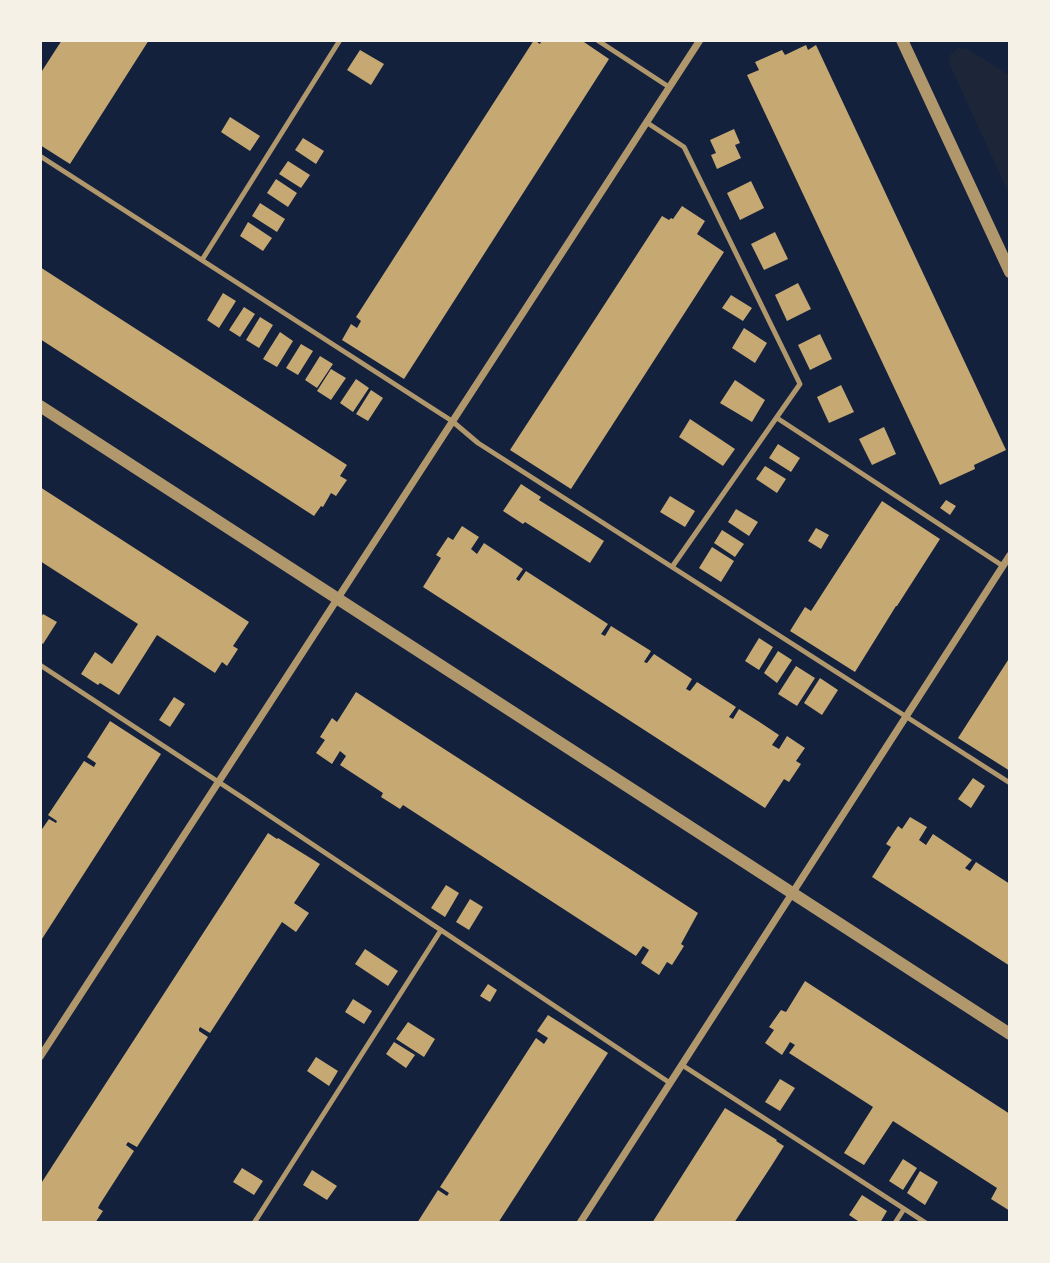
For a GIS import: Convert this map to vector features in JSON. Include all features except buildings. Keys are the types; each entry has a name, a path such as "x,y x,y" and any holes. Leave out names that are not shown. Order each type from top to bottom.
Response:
{"street":[{"path":"40,1058 700,40"},
{"path":"902,40 1010,272"},
{"path":"40,406 1010,1034"},
{"path":"580,1223 1010,555"}],"lane":[{"path":"202,260 340,40"},
{"path":"597,40 669,88"},
{"path":"646,122 684,147 800,384 672,567"},
{"path":"40,156 452,421 478,443 1010,783"},
{"path":"777,418 1003,566"},
{"path":"40,665 670,1083"},
{"path":"254,1223 441,930"},
{"path":"682,1065 926,1223"},
{"path":"895,1223 904,1209"}],"shaded area":[{"path":"958,48 968,49 1010,76 1010,196 949,63 950,55"}]}
